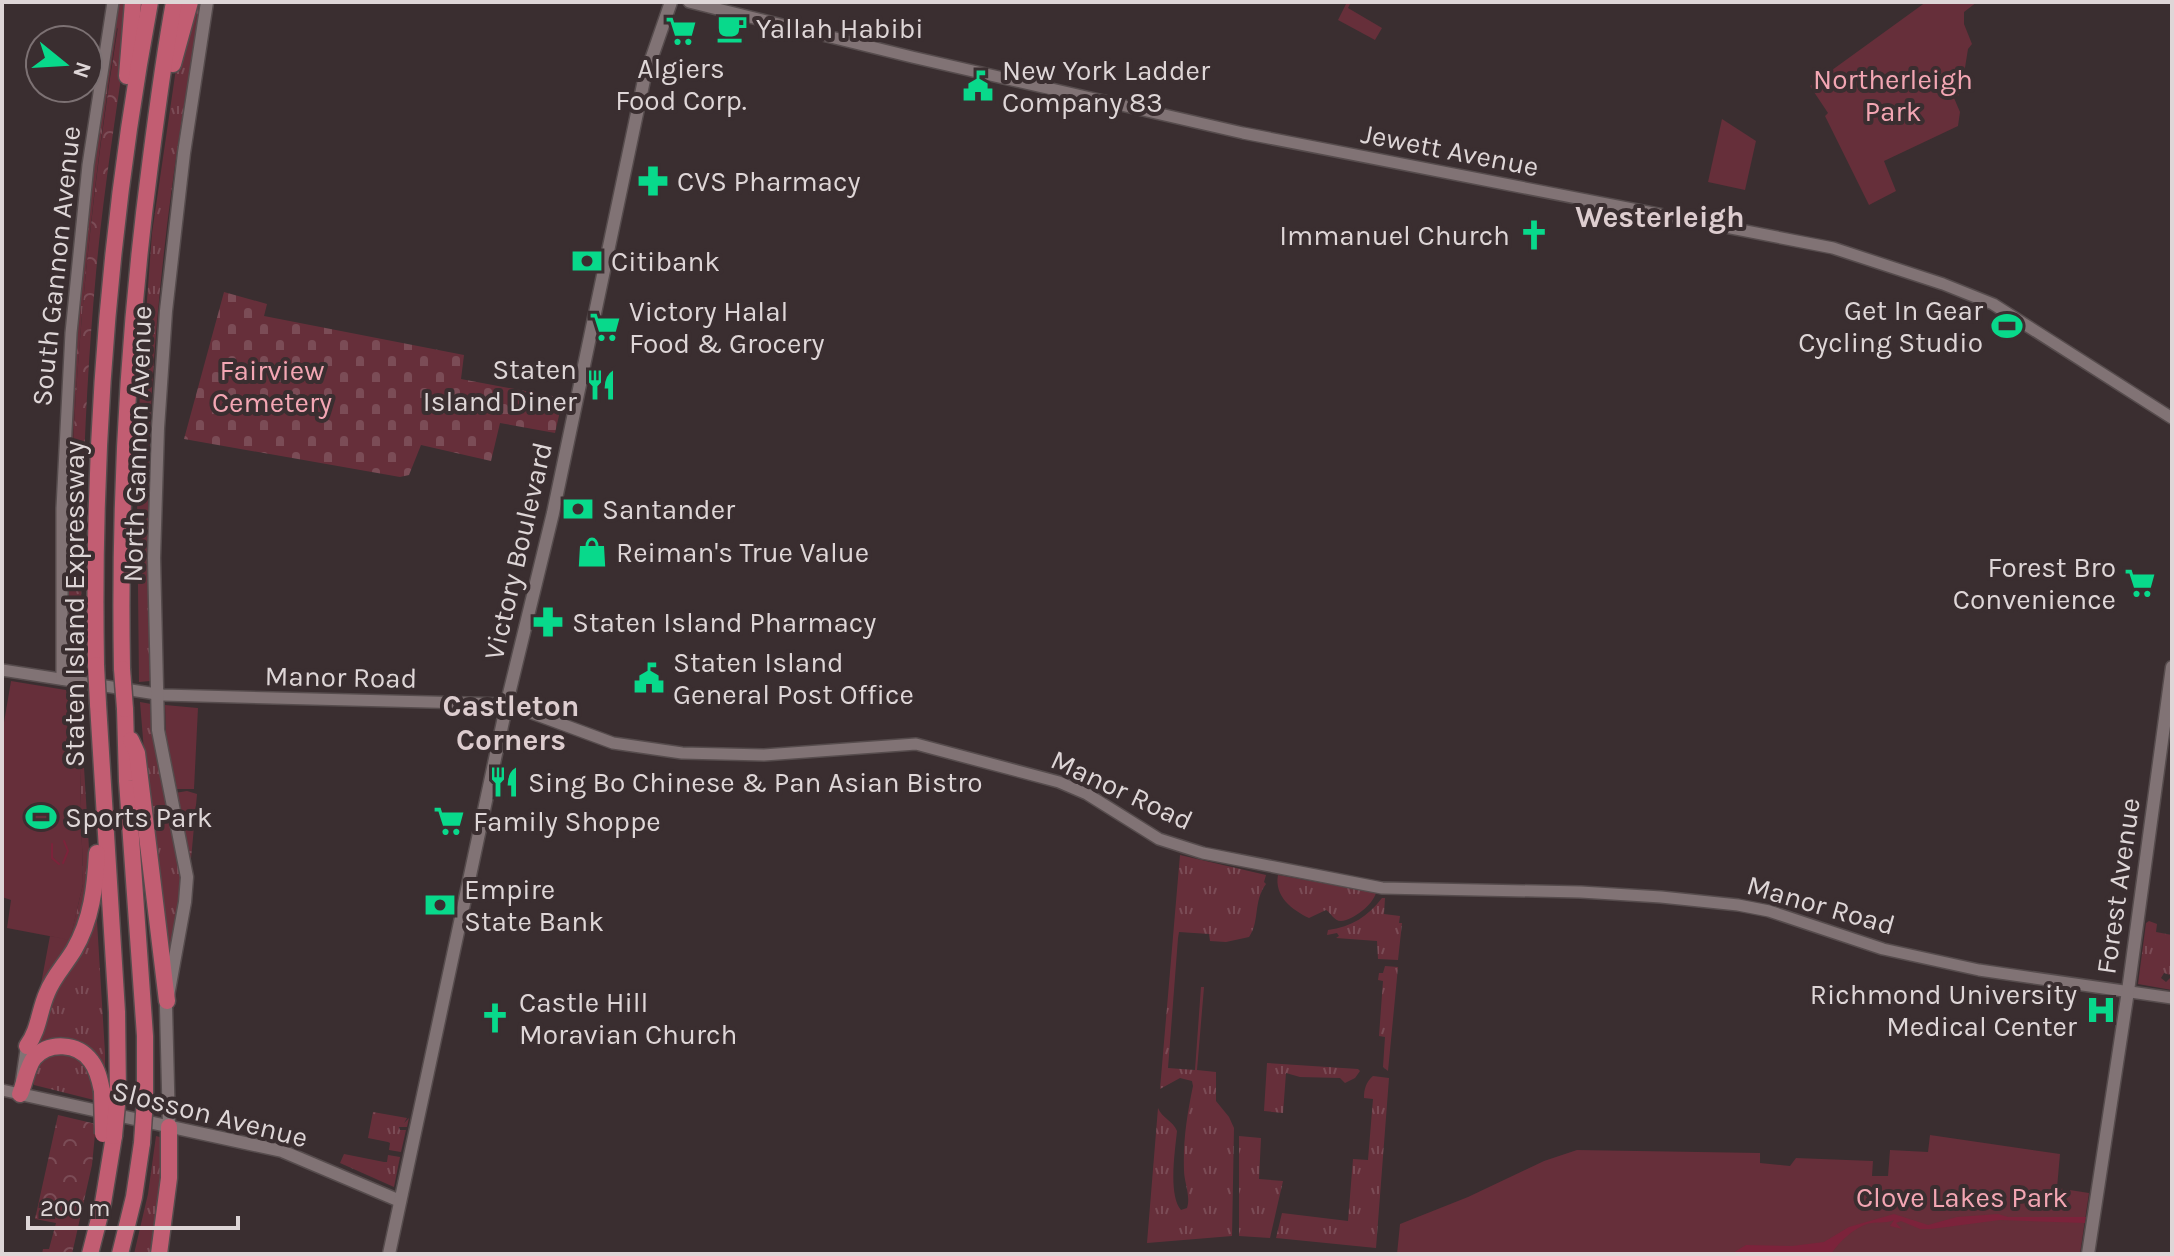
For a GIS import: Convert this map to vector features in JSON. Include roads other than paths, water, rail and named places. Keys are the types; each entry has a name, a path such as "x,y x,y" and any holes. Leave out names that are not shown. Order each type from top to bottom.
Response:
{"highway":[{"path":"127,139 123,103 133,2"},
{"name":"Staten Island Expressway","path":"90,1254 108,1179 110,1093 117,1012 96,665 96,489 113,239 150,2"},
{"name":"Staten Island Expressway","path":"120,1254 134,1197 145,1099 144,1023 122,669 122,540 127,414 138,263 174,2"},
{"path":"150,163 190,2"},
{"path":"126,728 137,753 167,1001"},
{"path":"27,1046 35,1033 48,989 76,945 89,915 96,880 101,783"},
{"path":"20,1094 34,1059 47,1049 60,1046 76,1049 89,1058 110,1093"},
{"path":"159,1254 169,1178 169,1127"}],"main road":[{"name":"North Gannon Avenue","path":"169,1127 167,1001 187,888 184,855 159,737 154,558 162,352 181,171 207,2"},
{"name":"Victory Boulevard","path":"389,1254 507,704 553,513 644,80 671,2"},
{"name":"Forest Avenue","path":"2088,1254 2172,667"},
{"path":"20,1094 27,1046"},
{"name":"Slosson Avenue","path":"20,1094 282,1151 400,1201"}],"street":[{"name":"South Gannon Avenue","path":"62,679 62,508 71,333 88,165 113,2"},
{"name":"Jewett Avenue","path":"689,2 1243,133 1833,248 1993,304 2172,418"},
{"name":"Manor Road","path":"2,670 157,694 207,698 507,704 613,743 682,753 764,755 916,744 1059,782 1087,794 1159,839 1203,853 1382,888 1581,892 1738,905 1769,911 1909,955 1979,970 2172,998"},
{"name":"Slosson Avenue","path":"2,1090 20,1094"}],"waterway":[{"path":"63,863 68,851 64,841"},
{"path":"52,844 52,858 59,864"}],"place":[{"name":"Yallah Habibi","path":"732,28"},
{"name":"Algiers Food Corp.","path":"681,31"},
{"name":"New York Ladder Company 83","path":"978,86"},
{"name":"CVS Pharmacy","path":"653,181"},
{"name":"Immanuel Church","path":"1534,235"},
{"name":"Citibank","path":"587,261"},
{"name":"Get In Gear Cycling Studio","path":"2007,326"},
{"name":"Victory Halal Food & Grocery","path":"605,327"},
{"name":"Staten Island Diner","path":"601,385"},
{"name":"Santander","path":"578,509"},
{"name":"Reiman's True Value","path":"592,552"},
{"name":"Forest Bro Convenience","path":"2140,583"},
{"name":"Staten Island Pharmacy","path":"548,622"},
{"name":"Staten Island General Post Office","path":"649,678"},
{"name":"Sing Bo Chinese & Pan Asian Bistro","path":"504,782"},
{"name":"Sports Park","path":"41,817"},
{"name":"Family Shoppe","path":"449,821"},
{"name":"Empire State Bank","path":"440,905"},
{"name":"Richmond University Medical Center","path":"2101,1010"},
{"name":"Castle Hill Moravian Church","path":"495,1018"}],"district":[{"name":"Westerleigh","path":"1660,217"},
{"name":"Castleton Corners","path":"511,723"}],"park label":[{"name":"Northerleigh Park","path":"1893,95"},
{"name":"Fairview Cemetery","path":"272,386"},
{"name":"Clove Lakes Park","path":"1962,1197"}]}
